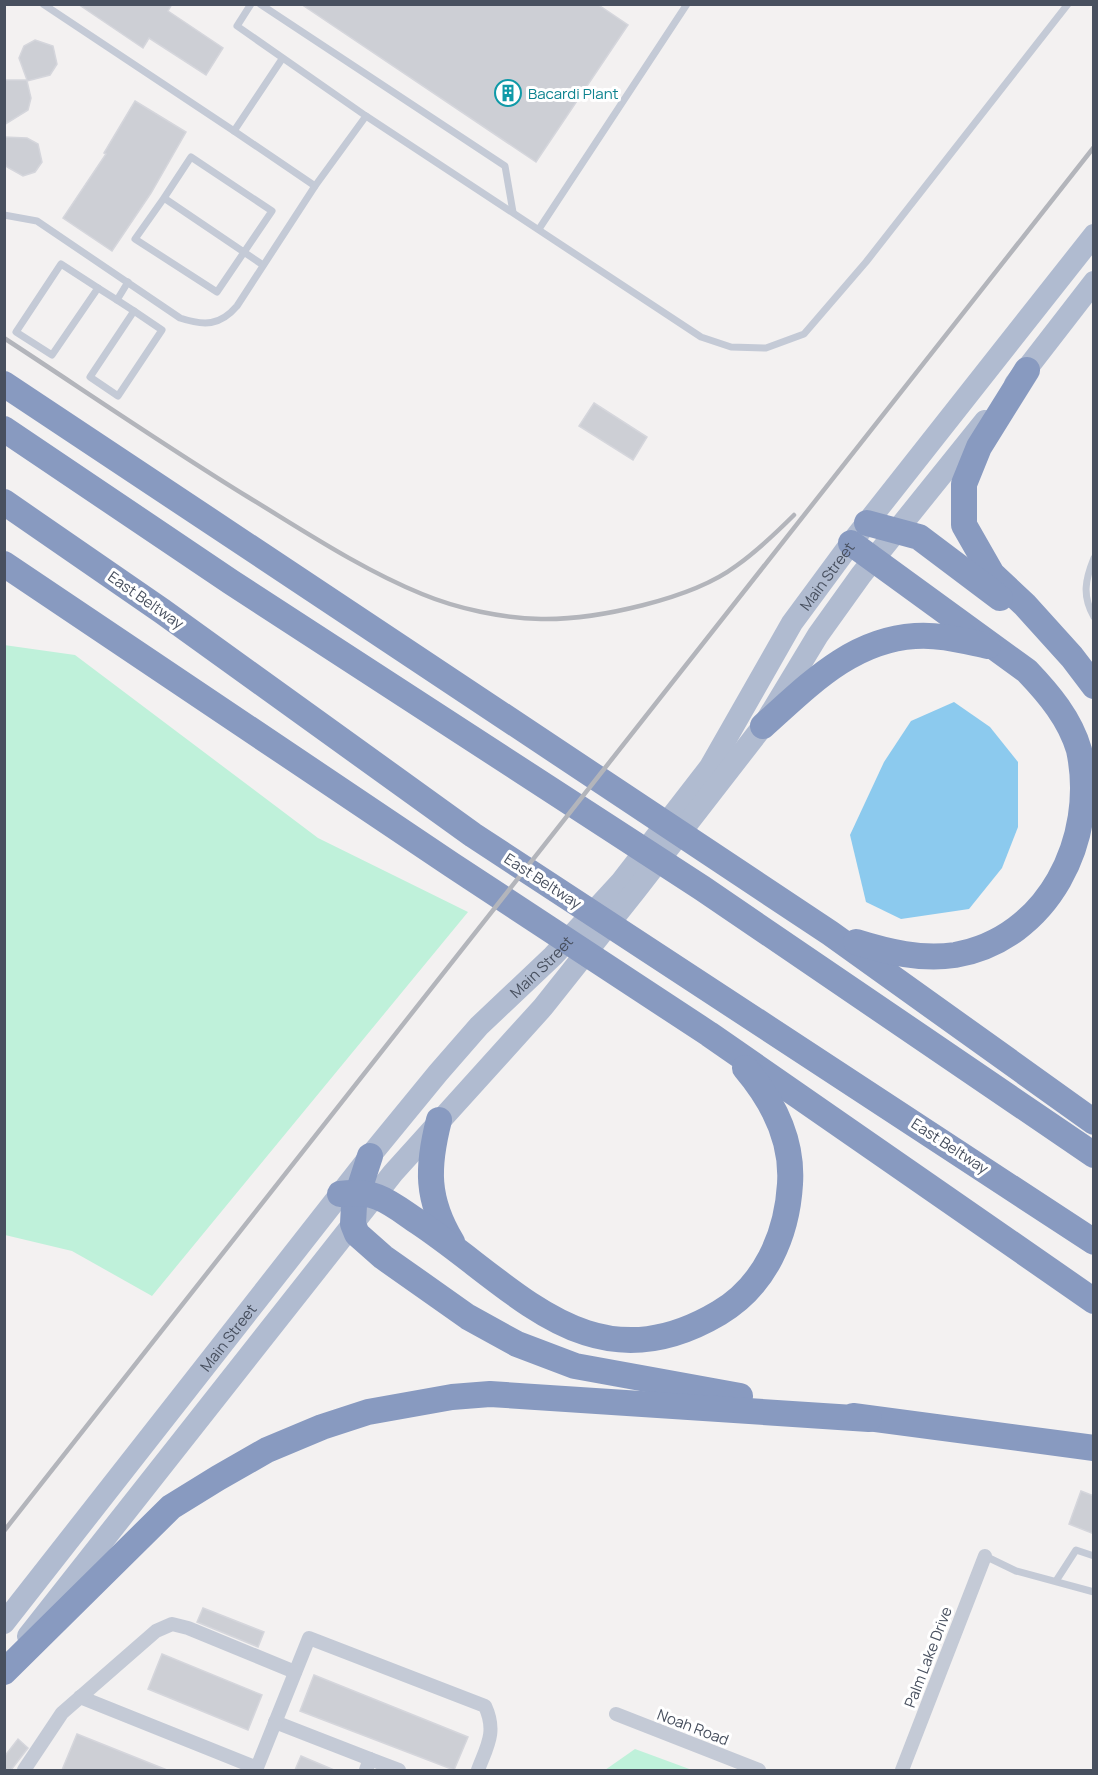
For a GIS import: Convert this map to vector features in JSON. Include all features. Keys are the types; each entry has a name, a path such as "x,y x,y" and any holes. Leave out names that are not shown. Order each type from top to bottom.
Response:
{"highway":[{"path":"1027,370 980,447 964,484 964,525 992,574 1025,605 1072,657 1094,686"},
{"path":"4,384 830,933 1094,1122"},
{"path":"4,429 702,888 1094,1155"},
{"name":"East Beltway","path":"9,506 172,618 474,835 1094,1242"},
{"path":"830,933 889,953 927,957 956,955 999,940 1038,912 1065,877 1081,837 1086,806 1079,750 1071,730 1046,690 1027,671 874,558 859,533 895,531 920,537 1072,657"},
{"path":"4,564 728,1047 1094,1301"},
{"path":"764,726 835,663 862,648 914,636 939,637 994,648"},
{"path":"357,1194 454,1245 555,1322 586,1333 626,1340 662,1337 692,1329 730,1307 758,1279 777,1248 789,1209 791,1175 786,1140 774,1106 728,1047"},
{"path":"439,1120 429,1176 441,1224 454,1245"},
{"path":"370,1156 357,1194 353,1224 357,1234 383,1257 468,1317 517,1344 575,1366 869,1419 1094,1448"},
{"path":"4,1672 171,1507 267,1450 322,1427 368,1412 452,1397 490,1394 869,1419"}],"main road":[{"name":"Main Street","path":"370,1156 479,1026 553,956 621,882 710,767 792,623 859,533 1094,235"},
{"name":"Main Street","path":"4,1623 357,1194 486,1074 543,1008 764,726 818,635 874,558 1027,370 1094,282"},
{"name":"Main Street","path":"4,1665 353,1224"}],"street":[{"name":"Palm Lake Drive","path":"902,1770 985,1556"},
{"path":"24,1770 62,1713 156,1631 172,1624 188,1628 295,1672"},
{"path":"80,1697 256,1769 309,1638 485,1706 492,1720 492,1734 478,1770"},
{"name":"Noah Road","path":"616,1714 759,1770"},
{"path":"275,1722 368,1765 399,1770"}],"lane":[{"path":"43,4 315,186"},
{"path":"251,4 237,26 366,116 701,337 731,347 766,348 804,334 866,262 1068,4"},
{"path":"260,4 505,166 513,212"},
{"path":"539,229 687,4"},
{"path":"234,131 282,59"},
{"path":"4,215 37,221 180,318 200,324 215,323 229,315 237,306 315,186 366,116"},
{"path":"191,157 272,211 246,253 217,292 135,238 191,157"},
{"path":"164,198 263,266"},
{"path":"98,288 52,355 16,332 61,264 134,311 162,330 118,396 90,377 134,311"},
{"path":"117,300 128,282"},
{"path":"1094,558 1086,603 1094,617"},
{"path":"1056,1581 1076,1550 1094,1556"},
{"path":"985,1556 1016,1571 1094,1592"}],"green space":[{"path":"4,645 75,655 318,838 468,912 152,1296 72,1251 5,1235"},
{"path":"635,1749 692,1770 605,1770"}],"water":[{"path":"954,702 990,727 1018,762 1018,827 1002,868 969,909 901,919 866,902 850,835 884,762 911,721"}],"building":[{"path":"78,4 172,4 168,11 223,48 206,75 149,38 143,48"},
{"name":"Bacardi Plant","path":"301,4 597,4 628,25 536,162"},
{"path":"35,40 53,46 57,64 50,75 27,81 31,98 28,110 4,125 4,80 27,80 19,58 24,46"},
{"path":"135,101 186,132 151,193 112,251 63,218 106,154 104,153"},
{"path":"4,137 27,138 38,144 42,162 35,172 23,176 7,167 4,162"},
{"path":"594,403 647,437 633,460 579,426"},
{"path":"1081,1491 1094,1496 1094,1534 1069,1524"},
{"path":"203,1608 264,1632 258,1647 197,1622"},
{"path":"162,1654 262,1695 248,1730 148,1689"},
{"path":"314,1675 468,1737 454,1770 300,1711"},
{"path":"77,1734 167,1770 62,1770"},
{"path":"18,1739 28,1748 11,1770 4,1770 4,1757"},
{"path":"301,1756 334,1770 295,1770"}],"railway":[{"path":"4,1531 1094,147"},
{"path":"4,338 186,458 333,549 422,594 480,612 511,617 563,618 615,611 669,598 717,578 736,566 794,515"}],"place":[{"name":"Bacardi Plant","path":"508,93"}]}
